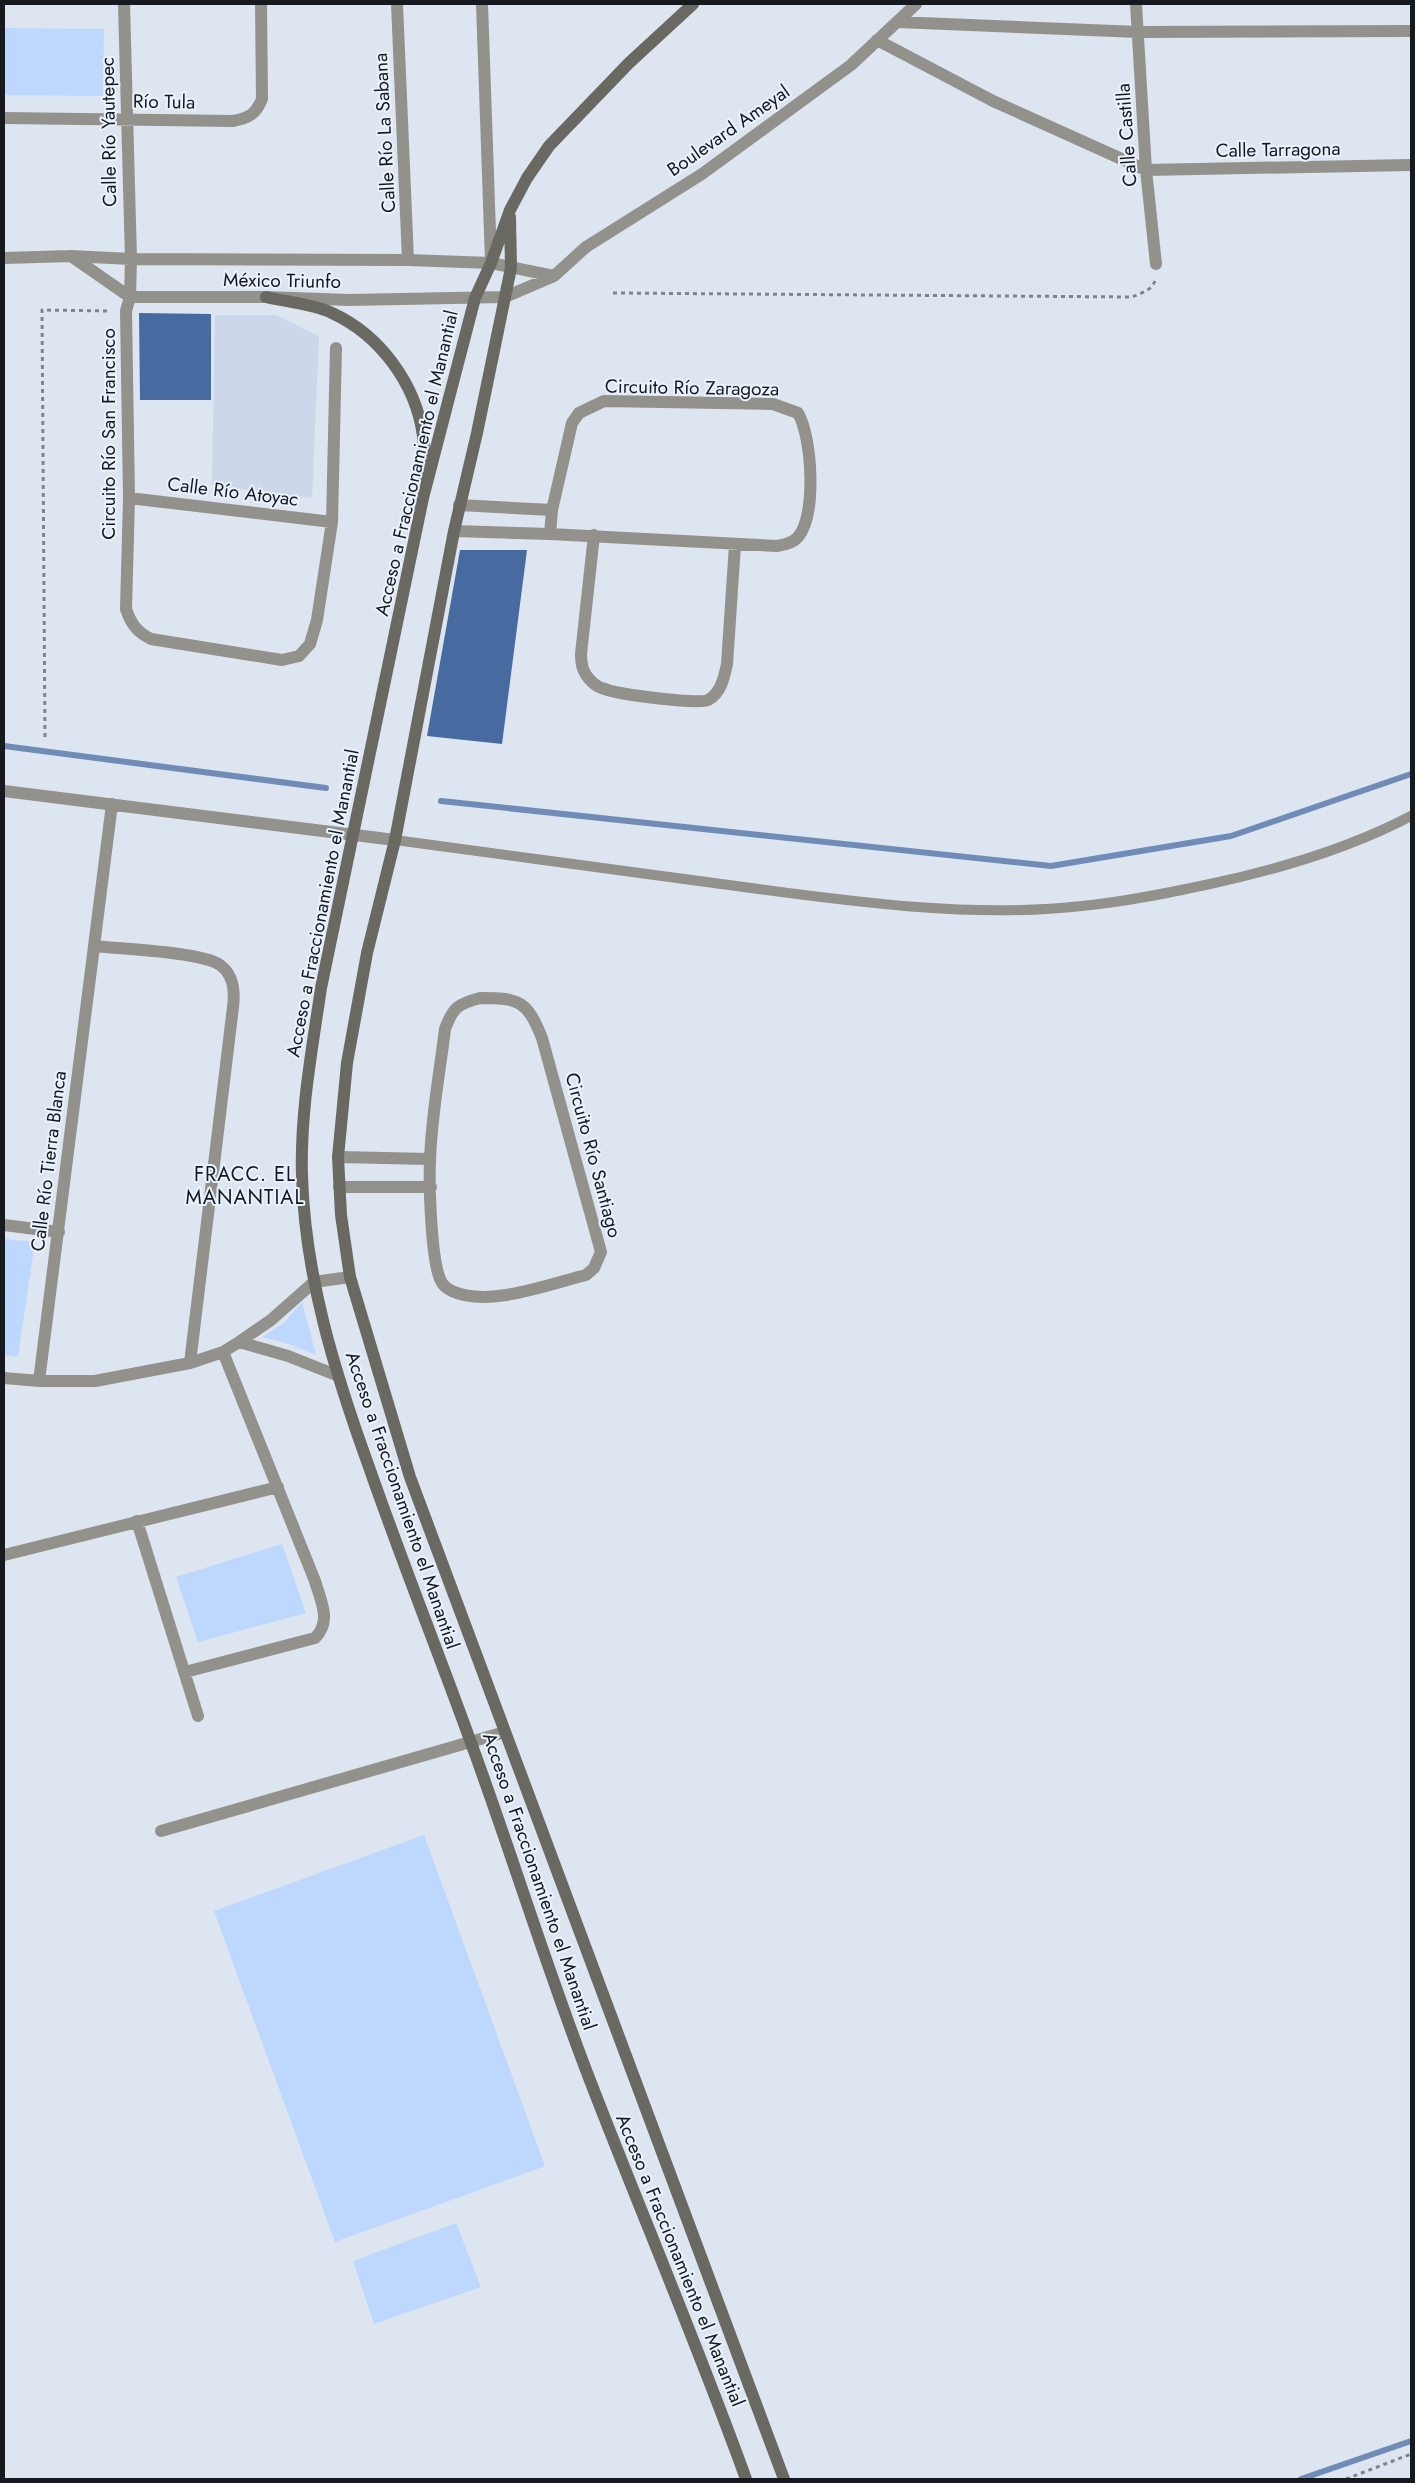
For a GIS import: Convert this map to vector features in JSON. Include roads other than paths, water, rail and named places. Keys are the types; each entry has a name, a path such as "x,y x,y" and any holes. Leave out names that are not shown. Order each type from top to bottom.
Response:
{"main road":[{"name":"Acceso a Fraccionamiento el Manantial","path":"693,4 629,63 549,146 510,210 491,263 475,298 423,498 321,988 310,1060 302,1143 302,1179 308,1248 336,1375 398,1550 470,1741 590,2080 712,2384 746,2479"},
{"name":"Acceso a Fraccionamiento el Manantial","path":"510,210 510,268 477,433 459,505 395,840 367,953 347,1063 338,1157 339,1188 350,1277 410,1477 784,2479"},
{"path":"266,297 331,312 352,323 376,343 392,362 408,386 421,428 423,437 423,498"}],"street":[{"name":"Calle Río Yautepec","path":"124,4 131,259"},
{"name":"Río Tula","path":"4,118 233,121 248,118 258,110 262,99 261,4"},
{"name":"Calle Río La Sabana","path":"397,4 408,260"},
{"path":"482,4 491,263"},
{"name":"Boulevard Ameyal","path":"504,297 554,276 586,247 702,174 851,65 916,4"},
{"name":"Calle Castilla","path":"1136,4 1146,170 1156,264"},
{"path":"897,22 1138,32 1411,31"},
{"path":"877,40 993,100 1146,170"},
{"name":"Calle Tarragona","path":"1146,170 1411,165"},
{"name":"México Triunfo","path":"4,258 71,256 131,259 408,260 491,263 510,268"},
{"path":"71,256 130,297"},
{"name":"Circuito Río San Francisco","path":"131,259 130,297 126,311 129,498 126,609 132,625 140,634 151,639 290,660 305,650 317,620 332,522"},
{"path":"510,268 554,276"},
{"name":"México Triunfo","path":"130,297 266,297 349,300 504,297"},
{"path":"332,522 336,348"},
{"name":"Circuito Río Zaragoza","path":"454,531 550,534 594,535 735,545 777,546 787,544 798,538 804,526 810,490 804,426 798,413 794,410 773,404 604,401 590,406 579,413 572,423 552,510 550,534"},
{"name":"Calle Río Atoyac","path":"129,498 332,522"},
{"path":"459,505 552,510"},
{"path":"594,535 581,654 583,670 591,681 606,690 697,703 712,697 720,688 727,664 735,545"},
{"path":"4,791 395,840"},
{"name":"Calle Río Tierra Blanca","path":"38,1381 59,1232 112,804"},
{"path":"94,946 200,957 222,966 232,978 233,1007 190,1363"},
{"name":"Circuito Río Santiago","path":"480,998 519,1002 533,1017 542,1038 602,1252 599,1261 586,1275 522,1291 492,1296 470,1296 453,1291 444,1286 440,1281 436,1264 431,1187 430,1159 445,1028 450,1014 456,1006 480,998"},
{"path":"338,1157 430,1159"},
{"path":"339,1188 431,1187"},
{"path":"4,1225 59,1232"},
{"path":"4,1378 38,1381 95,1380 190,1363 223,1352 239,1342 271,1320 314,1282 350,1277"},
{"path":"239,1342 288,1356 336,1375"},
{"path":"185,1672 315,1638 322,1631 326,1618 315,1581 223,1352"},
{"path":"4,1555 278,1487"},
{"path":"137,1521 198,1716"},
{"path":"161,1831 505,1732"}],"lane":[{"path":"395,840 819,896 933,907 1012,910 1081,907 1162,894 1250,876 1309,860 1357,841 1411,816"}],"waterway":[{"path":"4,746 326,788"},
{"path":"441,801 1051,866 1231,836 1411,774"},
{"path":"1301,2479 1411,2441"}],"district":[{"name":"FRACC. EL MANANTIAL","path":"245,1186"}]}
